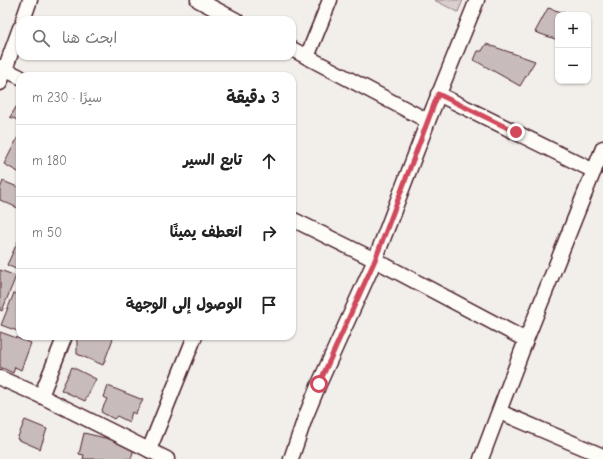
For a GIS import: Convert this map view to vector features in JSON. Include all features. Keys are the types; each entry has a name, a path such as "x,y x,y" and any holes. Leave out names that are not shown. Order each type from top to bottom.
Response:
{"street":[{"path":"24,16 30,0"},
{"path":"198,0 228,16"},
{"path":"307,57 330,0"},
{"path":"291,459 319,384 375,260 438,94 477,0"},
{"path":"0,83 2,68 16,37"},
{"path":"296,51 428,121"},
{"path":"2,68 16,75"},
{"path":"438,94 594,171"},
{"path":"481,459 526,340 603,148"},
{"path":"296,221 375,260 526,340"},
{"path":"41,396 63,340"},
{"path":"149,450 193,340"},
{"path":"0,378 41,396 167,459"},
{"path":"500,412 603,456"}],"shaded area":[{"path":"434,0 463,0 458,12"}],"building":[{"path":"548,8 562,12 555,12 555,39 535,32"},
{"path":"486,44 535,61 520,86 474,60 478,51 482,51"},
{"path":"16,107 16,119 10,117"},
{"path":"16,141 16,171 4,164"},
{"path":"3,181 16,186 16,207 0,200 0,189"},
{"path":"16,245 16,269 7,265"},
{"path":"0,270 16,276 2,311 0,310"},
{"path":"14,293 16,294 16,331 1,325"},
{"path":"0,332 16,338 16,340 23,340 31,343 21,370 15,367 13,373 0,367"},
{"path":"112,340 103,365 77,354 77,341"},
{"path":"72,367 96,379 85,401 61,390"},
{"path":"108,386 143,400 135,414 132,412 129,422 117,416 114,419 101,412 107,399 104,397"},
{"path":"25,420 47,429 40,449 17,439"},
{"path":"84,433 135,445 131,459 83,459 84,455 79,454"}],"route":[{"path":"319,384 375,260 438,94 516,132"}]}
